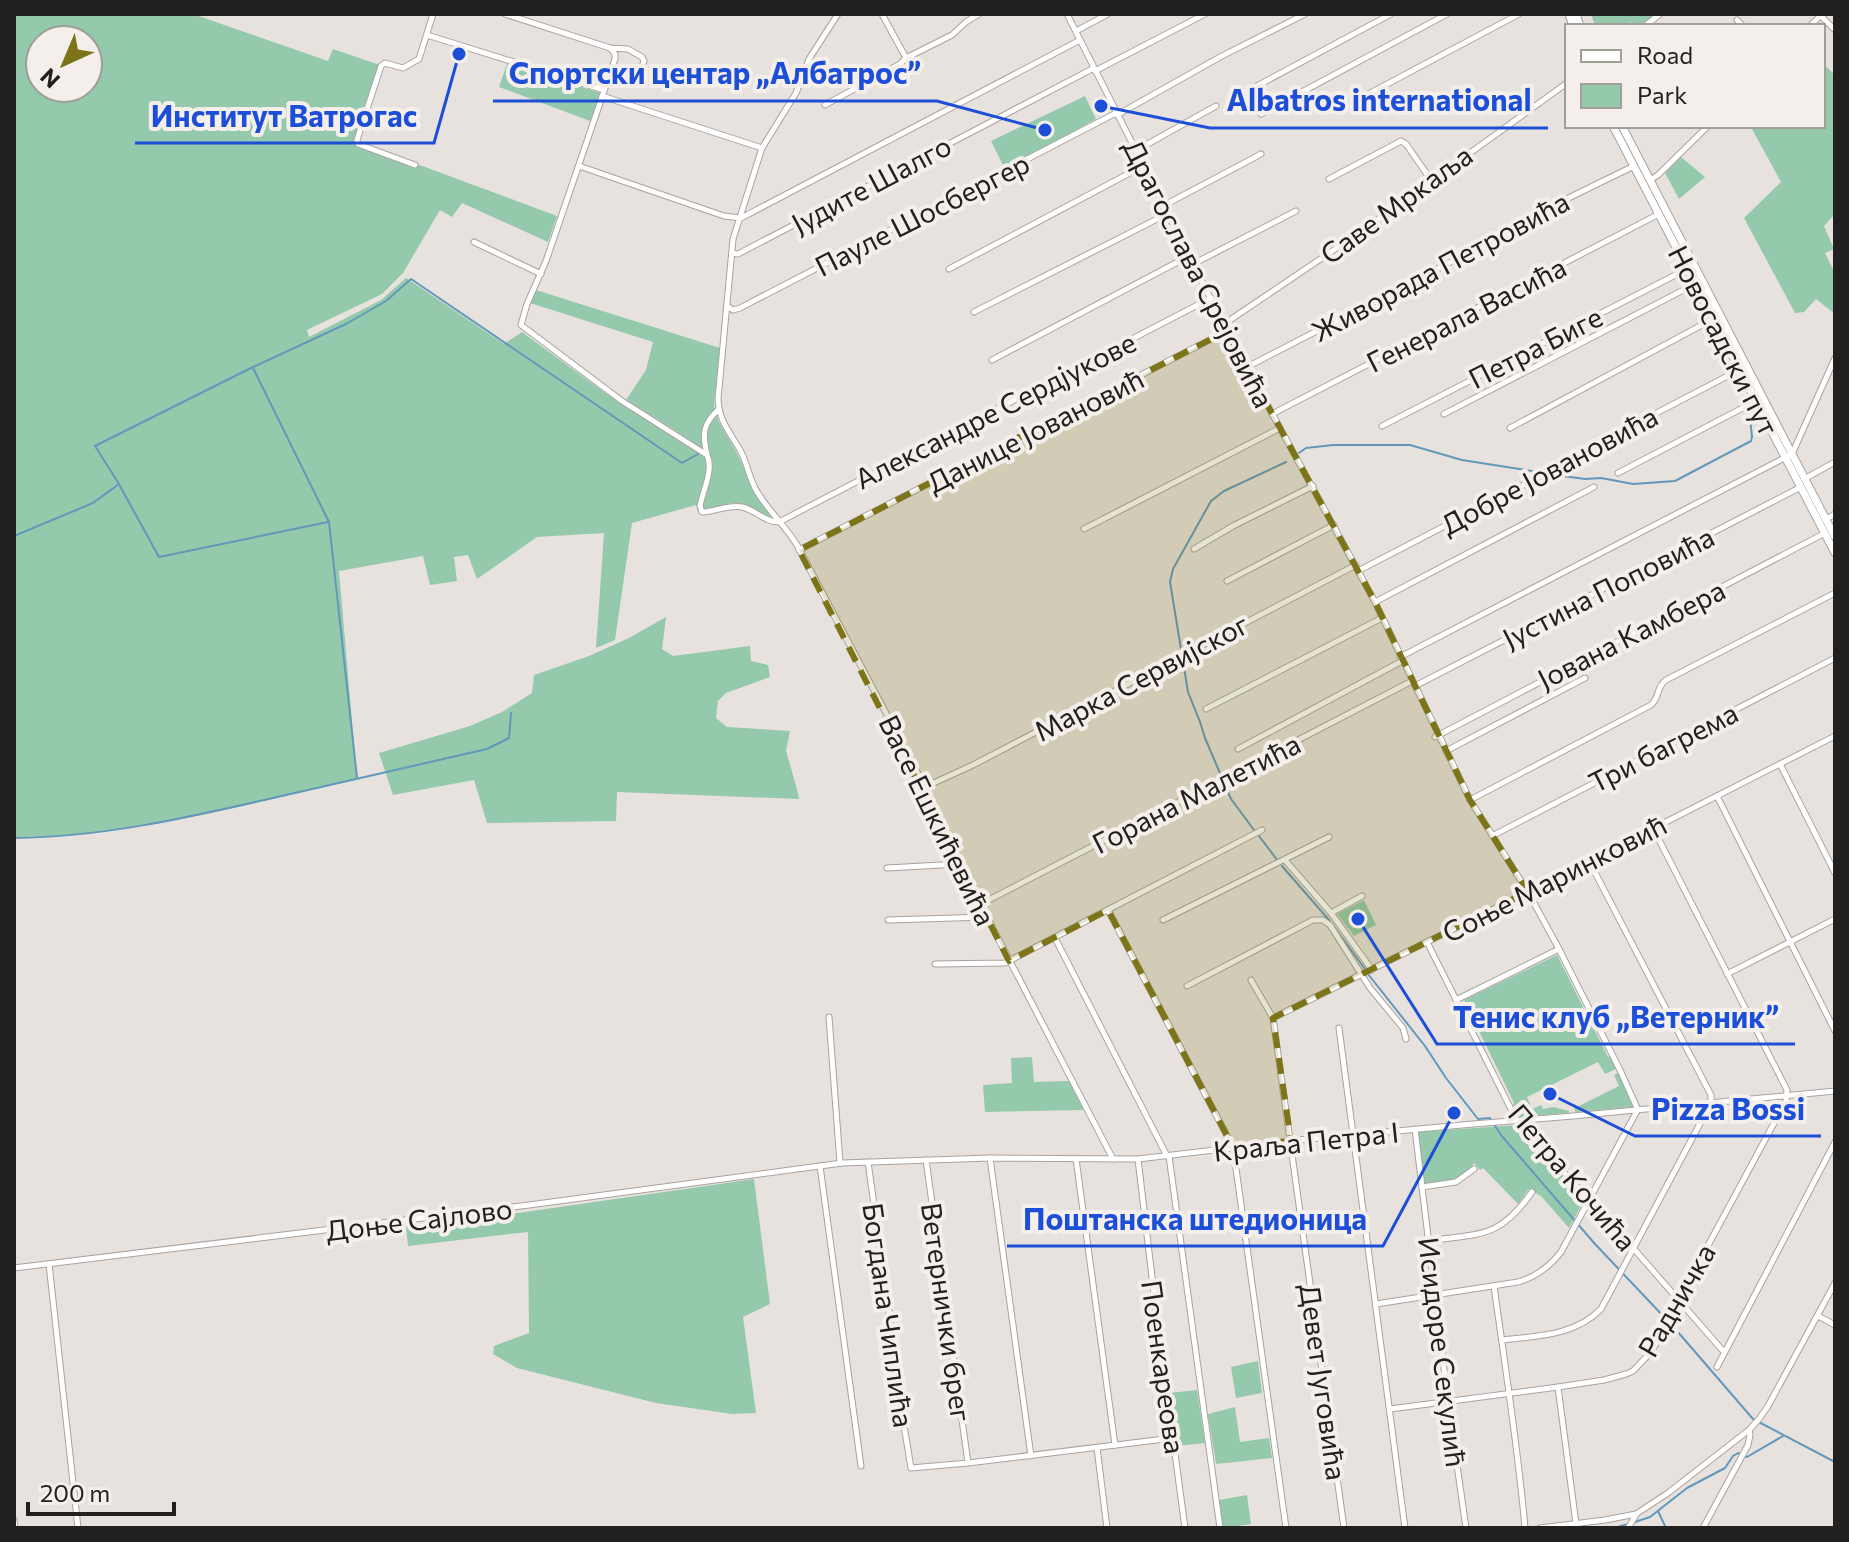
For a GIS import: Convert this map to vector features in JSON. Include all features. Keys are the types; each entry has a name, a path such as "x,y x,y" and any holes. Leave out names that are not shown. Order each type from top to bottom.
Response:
{"main road":[{"name":"Новосадски пут","path":"1614,128 1739,369 1788,456"},
{"name":"Новосадски пут","path":"1623,128 1835,553"},
{"name":"Новосадски пут","path":"1802,483 1835,537"}],"street":[{"path":"415,165 358,144 357,137 381,66 385,63 403,68 419,59 433,14"},
{"path":"505,14 523,17 610,48 628,49 642,57 638,78"},
{"path":"779,522 770,522 740,506 707,513 701,511 710,467 704,429 708,419 718,410 733,239 762,148 796,93 809,59 838,14"},
{"path":"882,14 906,58"},
{"path":"825,105 952,35 979,14"},
{"name":"Драгослава Срејовића","path":"1067,14 1193,264 1375,602 1436,736 1470,800 1528,892 1559,949 1638,1110"},
{"path":"1076,31 1108,14"},
{"name":"Јудите Шалго","path":"732,253 738,254 1205,14"},
{"name":"Пауле Шосбергер","path":"727,306 738,309 1305,14"},
{"path":"1255,87 1391,14"},
{"path":"1261,114 1447,14"},
{"path":"1359,99 1519,14"},
{"path":"1821,15 1835,30"},
{"path":"1737,20 1741,24"},
{"path":"427,35 762,148"},
{"path":"579,166 724,216 741,218 1080,40"},
{"path":"610,48 615,59 521,325 622,401 707,455"},
{"name":"Саве Мркаља","path":"1226,327 1565,84"},
{"path":"1135,151 1216,106"},
{"path":"1650,180 1706,128"},
{"path":"1329,179 1404,141 1431,180"},
{"path":"1163,206 1261,154"},
{"path":"949,269 1143,166"},
{"name":"Живорада Петровића","path":"1247,367 1634,166"},
{"path":"1193,264 1296,211"},
{"path":"974,312 1167,214"},
{"name":"Генерала Васића","path":"1272,414 1659,214"},
{"path":"474,242 541,274"},
{"path":"992,360 1189,256"},
{"name":"Петра Биге","path":"1382,426 1687,269"},
{"path":"1444,414 1695,284"},
{"name":"Александре Сердјукове","path":"779,522 1211,298"},
{"path":"1510,428 1713,319"},
{"name":"Данице Јовановић","path":"799,550 1226,327"},
{"path":"1238,749 1401,659 1788,456 1835,358"},
{"name":"Добре Јовановића","path":"1357,568 1539,477 1739,369"},
{"path":"1618,473 1756,401"},
{"name":"Васе Ешкићевића","path":"718,410 742,454 754,487 793,538 925,787 964,879 987,917 1113,1159"},
{"path":"1084,529 1280,428"},
{"name":"Јустина Поповића","path":"1414,684 1802,483 1835,462"},
{"path":"1194,549 1313,486"},
{"path":"1375,602 1594,487"},
{"path":"1826,519 1835,514"},
{"path":"1227,581 1334,525"},
{"name":"Јована Камбера","path":"1436,736 1825,533"},
{"name":"Марка Сервијског","path":"925,787 1357,568"},
{"path":"1470,800 1651,705 1658,697 1659,686 1666,680 1835,593"},
{"path":"1206,709 1382,618"},
{"name":"Три багрема","path":"1492,836 1835,658"},
{"path":"1446,751 1585,678"},
{"name":"Горана Малетића","path":"979,905 1414,684"},
{"name":"Соње Маринковић","path":"1273,1018 1835,736"},
{"path":"1780,764 1835,873"},
{"path":"1717,796 1835,1031"},
{"path":"1653,828 1787,1095"},
{"path":"935,964 1005,963 1262,830"},
{"path":"1163,920 1329,837"},
{"path":"1285,860 1331,913 1372,970"},
{"path":"1502,1340 1558,1332 1582,1324 1601,1309 1711,1103 1711,1095 1589,861"},
{"path":"887,868 959,864"},
{"path":"1331,913 1362,896"},
{"path":"1108,910 1233,1147 1286,1528"},
{"path":"888,920 987,917"},
{"path":"1187,986 1317,919 1323,920 1330,925 1361,975 1403,1028 1406,1039"},
{"path":"1727,974 1835,919"},
{"path":"1055,938 1168,1156 1220,1528"},
{"name":"Петра Кочића","path":"1427,942 1517,1121 1724,1352"},
{"path":"1456,1000 1559,949"},
{"path":"1251,980 1273,1018"},
{"path":"829,1017 840,1163"},
{"name":"Девет Југовића","path":"1273,1018 1344,1528"},
{"path":"1339,1028 1405,1528"},
{"name":"Краља Петра I","path":"822,1166 990,1158 1138,1159 1352,1135 1835,1091"},
{"name":"Радничка","path":"1390,1409 1604,1380 1631,1372 1651,1352 1668,1323 1787,1095"},
{"path":"1376,1304 1526,1280 1545,1269 1561,1252 1638,1110"},
{"name":"Исидоре Секулић","path":"1415,1129 1466,1528"},
{"path":"1717,1367 1835,1142"},
{"path":"990,1158 1031,1456"},
{"path":"1076,1159 1115,1445"},
{"name":"Поенкареова","path":"1138,1159 1185,1528"},
{"name":"Ветернички брег","path":"926,1160 968,1463"},
{"name":"Богдана Чиплића","path":"868,1162 911,1468 968,1463"},
{"path":"822,1166 861,1466"},
{"name":"Доње Сајлово","path":"14,1268 822,1166"},
{"path":"1422,1187 1456,1182 1474,1169"},
{"path":"1428,1241 1497,1228 1518,1211 1532,1192"},
{"path":"49,1264 78,1528"},
{"path":"1540,1528 1632,1522 1749,1430 1768,1406 1835,1283"},
{"path":"1494,1286 1519,1461 1525,1528"},
{"path":"1818,1316 1835,1325"},
{"path":"1558,1387 1576,1524"},
{"path":"1703,1528 1744,1452 1750,1439 1749,1430"},
{"path":"968,1463 1173,1438"},
{"path":"1097,1448 1107,1528"},
{"path":"14,1520 15,1528"}],"highlighted area":[{"path":"1227,331 1375,602 1470,800 1528,892 1273,1018 1291,1141 1233,1147 1108,910 1009,961 799,550"}],"green space":[{"path":"14,14 193,14 328,61 333,49 380,65 355,141 557,216 548,242 462,203 452,217 440,210 403,273 382,294 307,330 309,337 381,300 406,278 504,344 522,332 608,395 675,438 678,432 626,400 646,370 653,342 530,303 536,290 720,348 714,406 718,420 772,519 744,504 732,503 698,512 696,505 632,523 615,640 596,648 604,533 537,537 477,579 468,555 454,557 457,581 430,585 423,556 339,571 357,779 187,818 58,836 14,837"},
{"path":"1591,14 1655,14 1642,24 1629,24 1633,20 1628,24 1594,24"},
{"path":"507,64 601,93 590,121 499,87"},
{"path":"1825,65 1835,75 1835,214 1824,226 1834,249 1825,253 1835,273 1835,314 1816,299 1804,312 1795,313 1744,218 1781,182 1752,129 1825,128"},
{"path":"1085,96 1096,119 1005,169 991,141"},
{"path":"1681,157 1705,177 1679,199 1665,173"},
{"path":"666,617 662,649 673,656 750,646 751,661 768,665 770,677 726,693 718,701 716,718 727,727 790,731 786,751 799,799 617,792 616,821 487,823 474,780 393,795 379,753 470,726 502,712 532,693 534,675 589,656"},
{"path":"1364,900 1376,925 1354,936 1337,914"},
{"path":"1557,955 1616,1069 1605,1074 1598,1062 1527,1097 1532,1109 1541,1105 1543,1109 1554,1107 1569,1113 1519,1117 1464,1000"},
{"path":"1032,1057 1034,1082 1069,1081 1084,1110 985,1112 983,1085 1012,1083 1011,1058"},
{"path":"1618,1073 1633,1107 1575,1112 1575,1108 1619,1086 1614,1075"},
{"path":"1517,1125 1584,1200 1569,1228 1541,1196 1529,1189 1518,1204 1483,1168 1480,1170 1474,1163 1458,1177 1425,1185 1418,1132"},
{"path":"754,1179 770,1304 743,1317 756,1413 732,1414 656,1403 517,1368 493,1354 494,1346 529,1333 528,1232 408,1246 406,1226"},
{"path":"1258,1361 1262,1393 1236,1398 1231,1367"},
{"path":"1197,1390 1205,1443 1176,1446 1169,1393"},
{"path":"1235,1407 1240,1442 1269,1438 1272,1458 1216,1464 1208,1414"},
{"path":"1247,1495 1251,1524 1223,1528 1219,1500"}],"waterway":[{"path":"14,536 93,503 119,484 95,446 346,324 386,301 411,279 682,463 698,454"},
{"path":"253,368 329,522 357,778"},
{"path":"1548,474 1633,484 1675,481 1751,441 1750,417 1757,412"},
{"path":"1299,453 1306,448 1333,445 1410,445 1462,460 1538,472"},
{"path":"1254,830 1231,799 1188,692 1170,582 1173,569 1211,501 1224,491 1286,462"},
{"path":"120,486 159,557 328,522"},
{"path":"14,838 80,834 176,819 487,749 509,738 511,713"},
{"path":"1259,836 1278,861"},
{"path":"1282,866 1329,920 1365,969"},
{"path":"1368,974 1478,1119 1490,1118 1501,1135 1595,1244 1666,1319"},
{"path":"1671,1324 1753,1419 1835,1462"},
{"path":"1635,1522 1650,1517 1687,1488 1725,1468 1738,1453 1747,1457 1783,1436"},
{"path":"1658,1511 1666,1528"},
{"path":"1614,1528 1628,1524"}],"place":[{"name":"Институт Ватрогас","path":"459,54"},
{"name":"Albatros international","path":"1101,106"},
{"name":"Спортски центар „Албатрос”","path":"1045,130"},
{"name":"Тенис клуб „Ветерник”","path":"1358,919"},
{"name":"Pizza Bossi","path":"1550,1094"},
{"name":"Поштанска штедионица","path":"1454,1113"}]}
